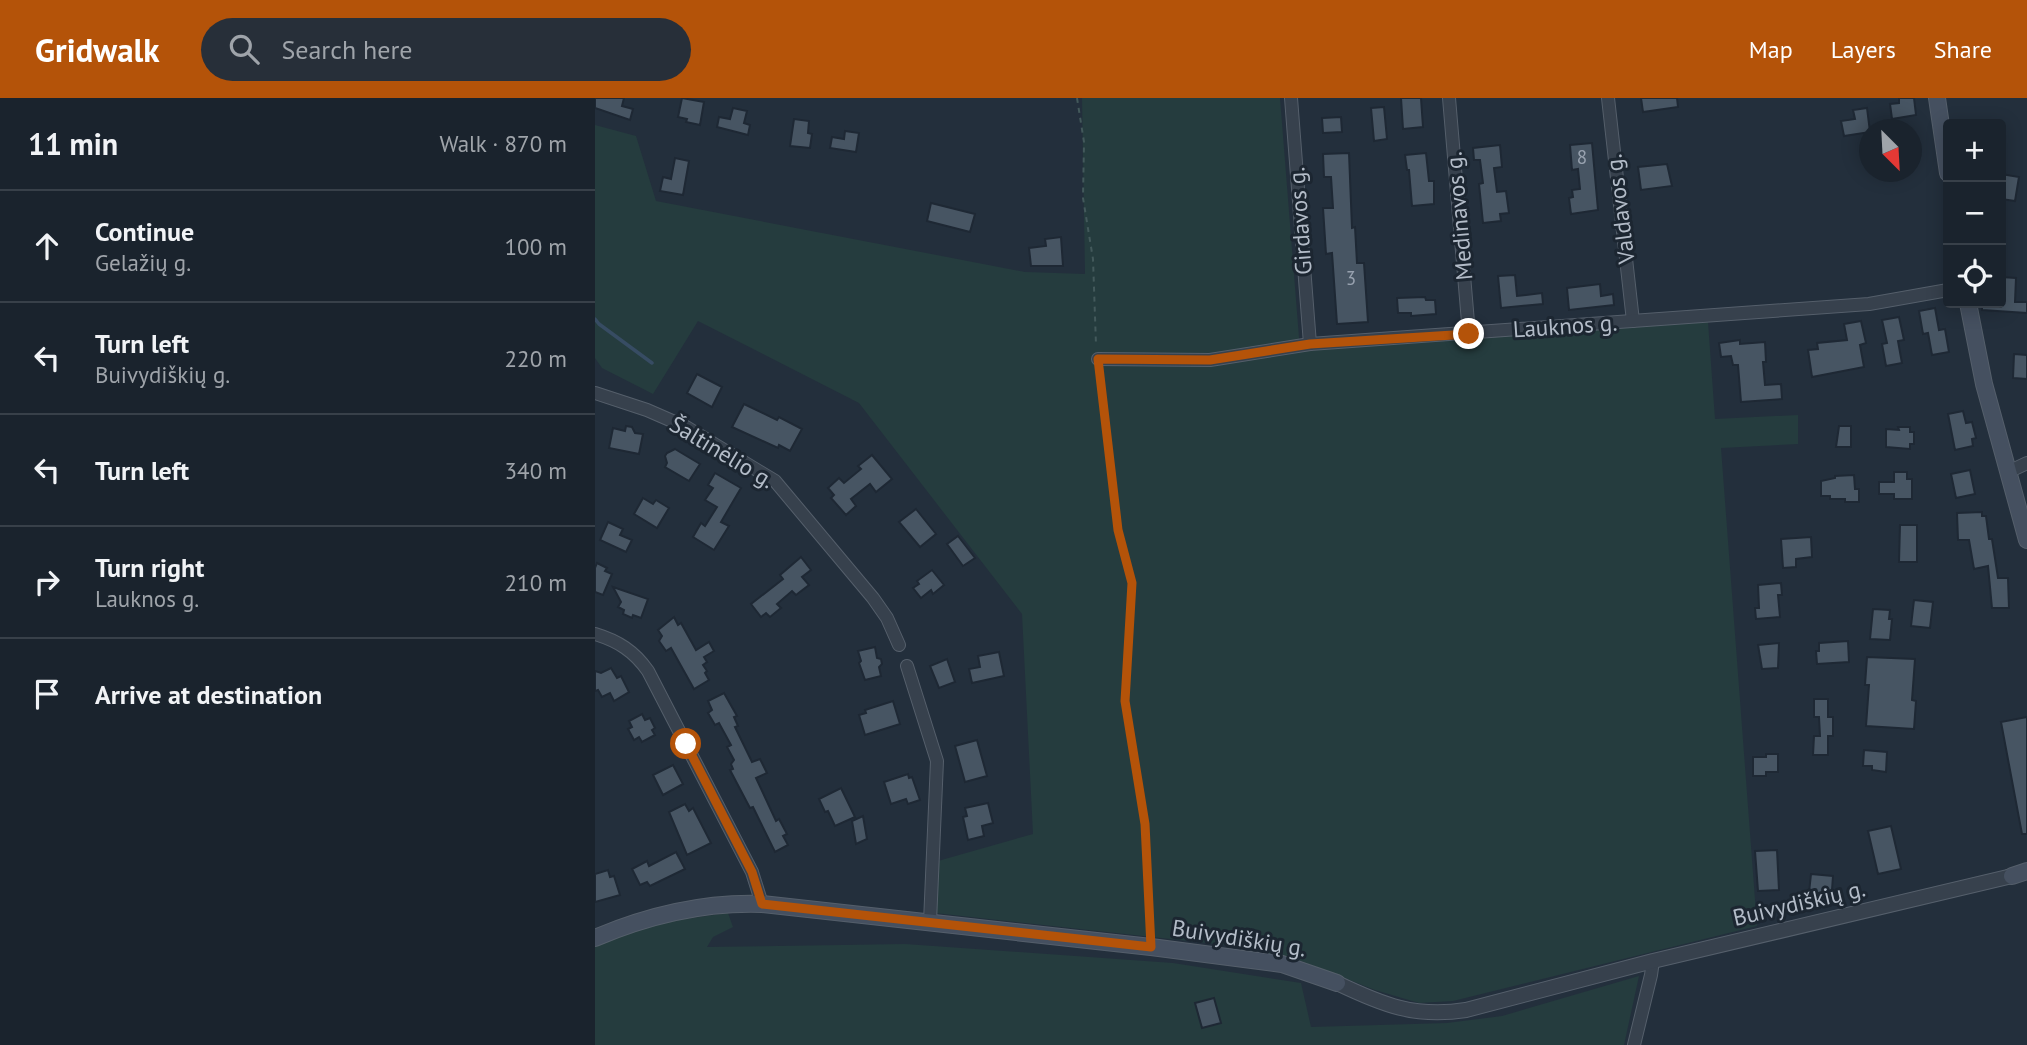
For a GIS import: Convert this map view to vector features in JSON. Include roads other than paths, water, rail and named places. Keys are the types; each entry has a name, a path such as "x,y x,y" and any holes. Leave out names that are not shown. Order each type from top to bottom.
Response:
{"main road":[{"path":"1937,98 1943,139"},
{"path":"1969,308 1985,384 2027,540"},
{"name":"Buivydiškių g.","path":"595,939 645,919 680,910 729,903 762,904 1282,964 1337,983"}],"street":[{"name":"Girdavos g.","path":"1291,98 1310,344"},
{"name":"Medinavos g.","path":"1449,98 1469,334"},
{"name":"Valdavos g.","path":"1608,98 1633,321"},
{"name":"Lauknos g.","path":"1098,359 1210,360 1310,344 1870,304 1943,291"},
{"name":"Šaltinėlio g.","path":"595,393 647,410 686,427 775,481 873,598 887,618 899,645"},
{"path":"2008,472 2027,463"},
{"path":"595,634 631,650 647,671 752,872 762,904"},
{"path":"907,666 937,761 930,922"},
{"name":"Buivydiškių g.","path":"1337,983 1401,1010 1442,1014 2019,873"},
{"path":"1633,1045 1653,961"}],"waterway":[{"path":"595,319 652,363"}]}
